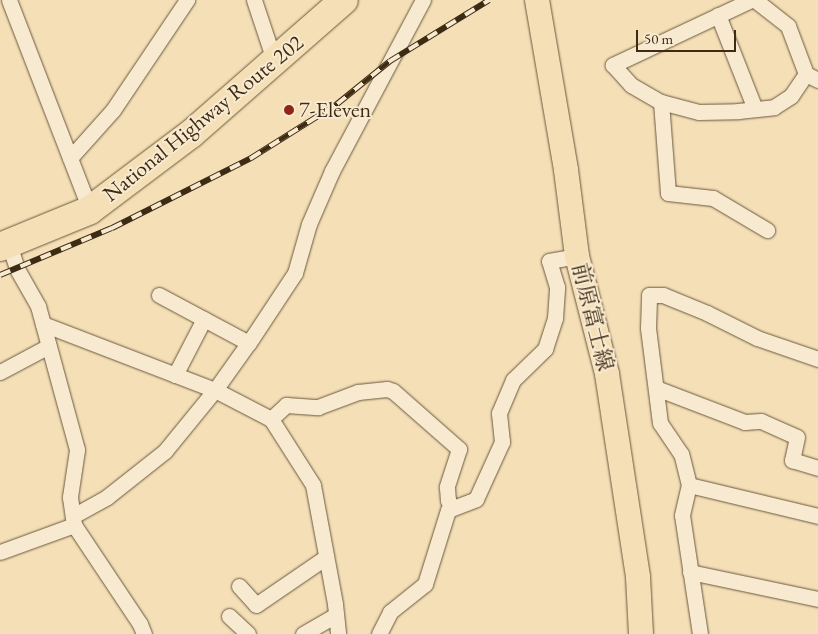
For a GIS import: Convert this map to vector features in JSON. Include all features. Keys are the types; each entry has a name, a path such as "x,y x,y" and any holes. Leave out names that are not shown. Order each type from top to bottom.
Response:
{"highway":[{"name":"National Highway Route 202","path":"4,246 90,210 191,134 344,0"}],"main road":[{"name":"前原富士線","path":"537,0 566,170 577,256 608,374 638,577 641,634"}],"street":[{"path":"9,0 90,210"},
{"path":"70,158 113,110 188,0"},
{"path":"254,0 277,60"},
{"path":"0,552 74,521 107,497 165,452 215,390 295,273 309,224 332,171 424,0"},
{"path":"751,0 613,65 631,85 661,102 699,112 774,107 791,96 812,77 788,26 755,0"},
{"path":"718,15 755,109"},
{"path":"661,102 668,193 713,198 767,230"},
{"path":"4,246 38,306 77,450 70,497 74,521 140,624 144,634"},
{"path":"379,634 390,612 426,584 448,510 476,499 502,442 499,413 513,380 545,348 555,318 557,288 549,261 577,256"},
{"path":"159,295 248,343"},
{"path":"700,634 682,515 689,484 681,454 660,422 648,328 649,295 663,295 707,313 757,338 818,359"},
{"path":"175,375 204,319"},
{"path":"43,324 215,390 271,419 312,485 326,556 338,634"},
{"path":"0,372 49,346"},
{"path":"656,388 745,422 761,421 797,438 792,460 818,468"},
{"path":"271,419 286,405 318,407 358,392 387,389 393,391 459,449 446,487 452,508"},
{"path":"689,484 818,516"},
{"path":"239,586 256,605 326,556"},
{"path":"690,572 818,599"},
{"path":"303,634 336,615"},
{"path":"229,616 248,634"}],"railway":[{"path":"0,275 112,228 251,158 337,104 390,61 489,0"}],"place":[{"name":"7-Eleven","path":"289,110"}]}
